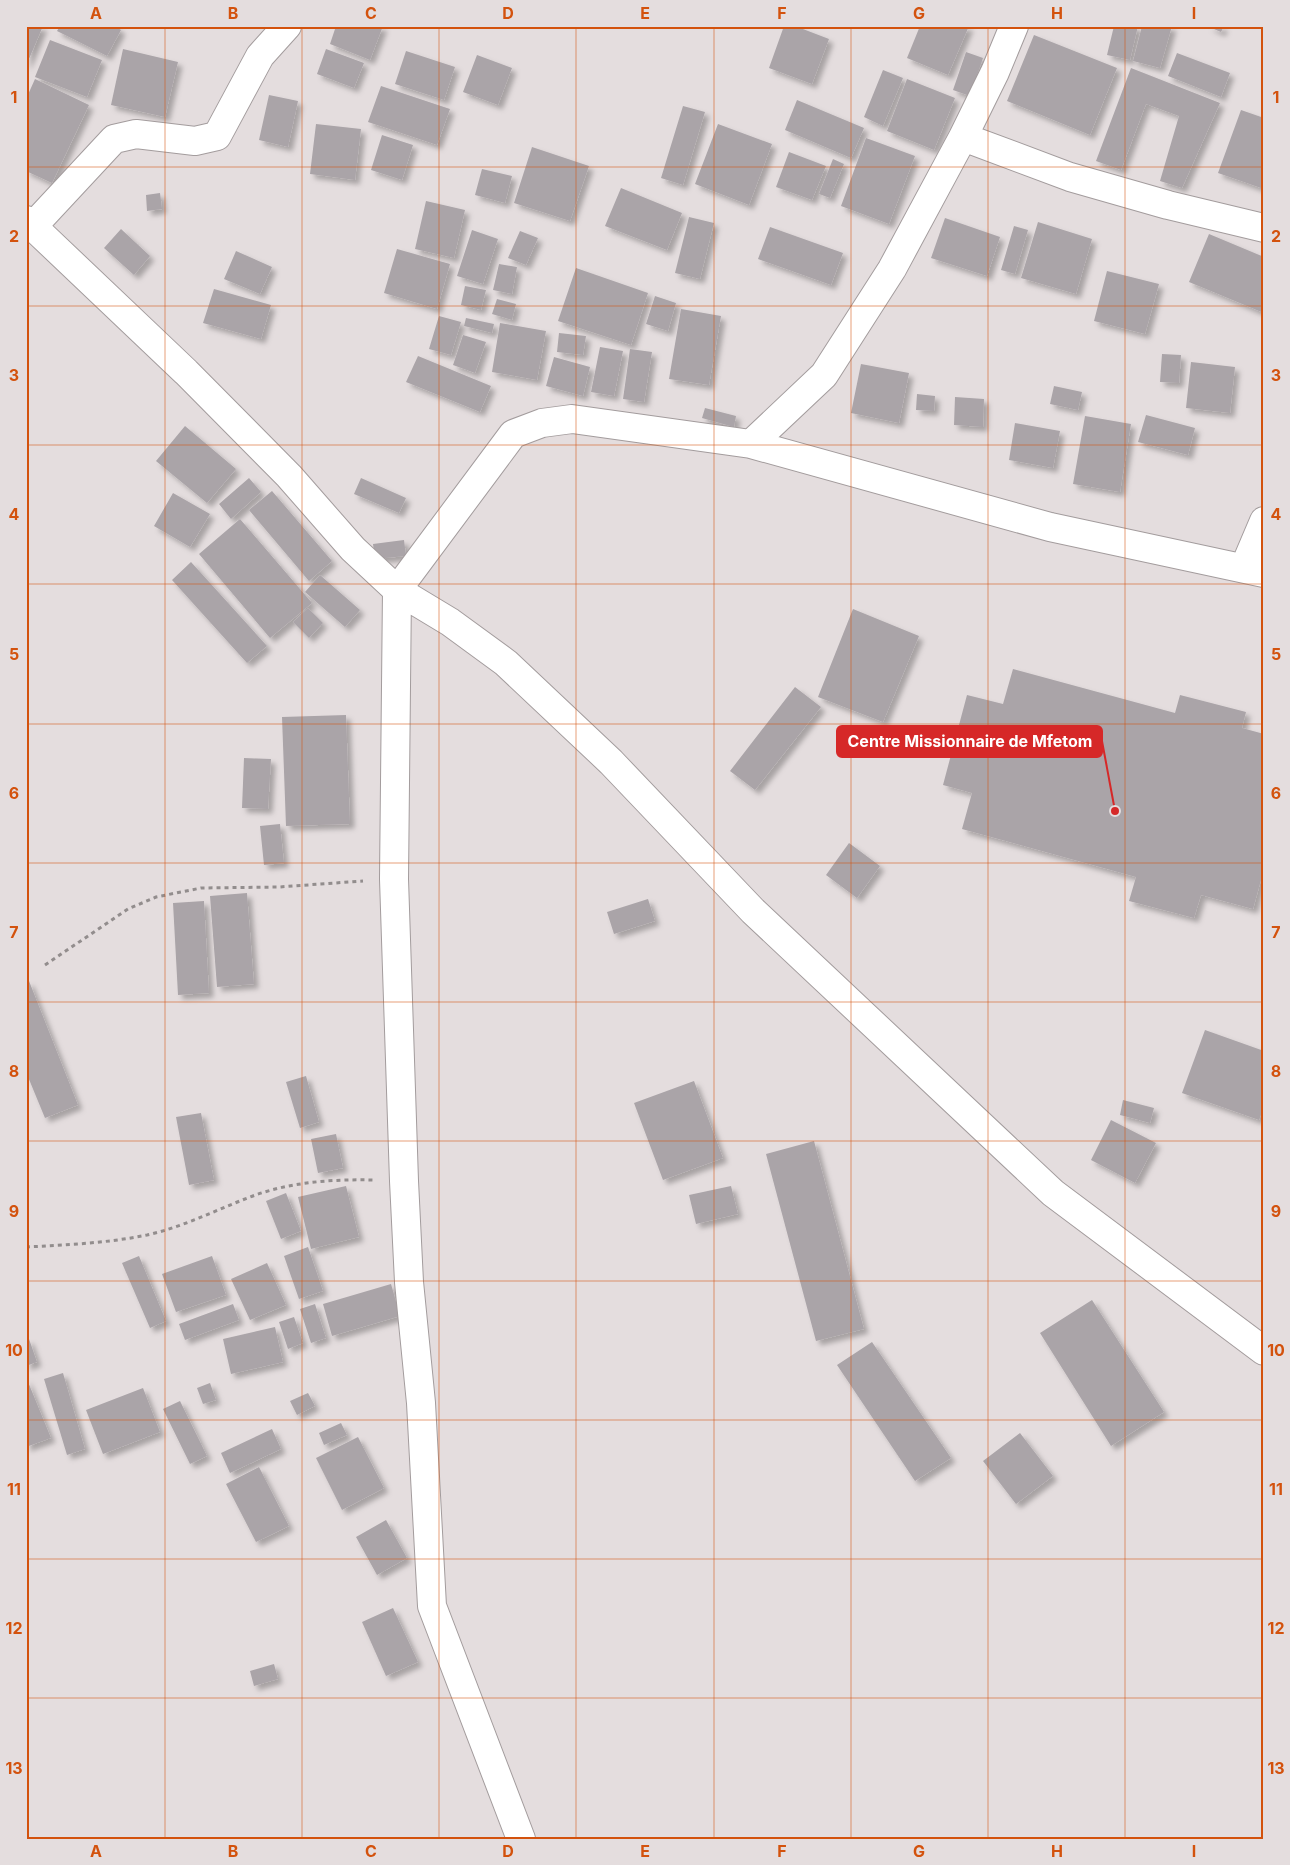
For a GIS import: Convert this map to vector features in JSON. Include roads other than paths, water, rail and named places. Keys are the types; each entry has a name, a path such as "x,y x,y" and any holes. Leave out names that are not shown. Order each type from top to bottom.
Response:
{"street":[{"path":"287,26 260,56 217,136 195,141 136,134 114,139 30,223 186,372 289,476 353,549 397,590 450,622 506,664 611,762 752,911 1053,1193 1264,1351"},
{"path":"751,444 824,376 892,269 964,137 995,72 1014,26"},
{"path":"964,137 1070,177 1168,205 1264,228"},
{"path":"521,1839 432,1606 421,1403 409,1282 404,1181 394,879 397,590 513,434 542,423 572,419 751,444 1050,527 1254,571 1264,521"}],"place":[{"name":"Centre Missionnaire de Mfetom","path":"1115,811"}]}
